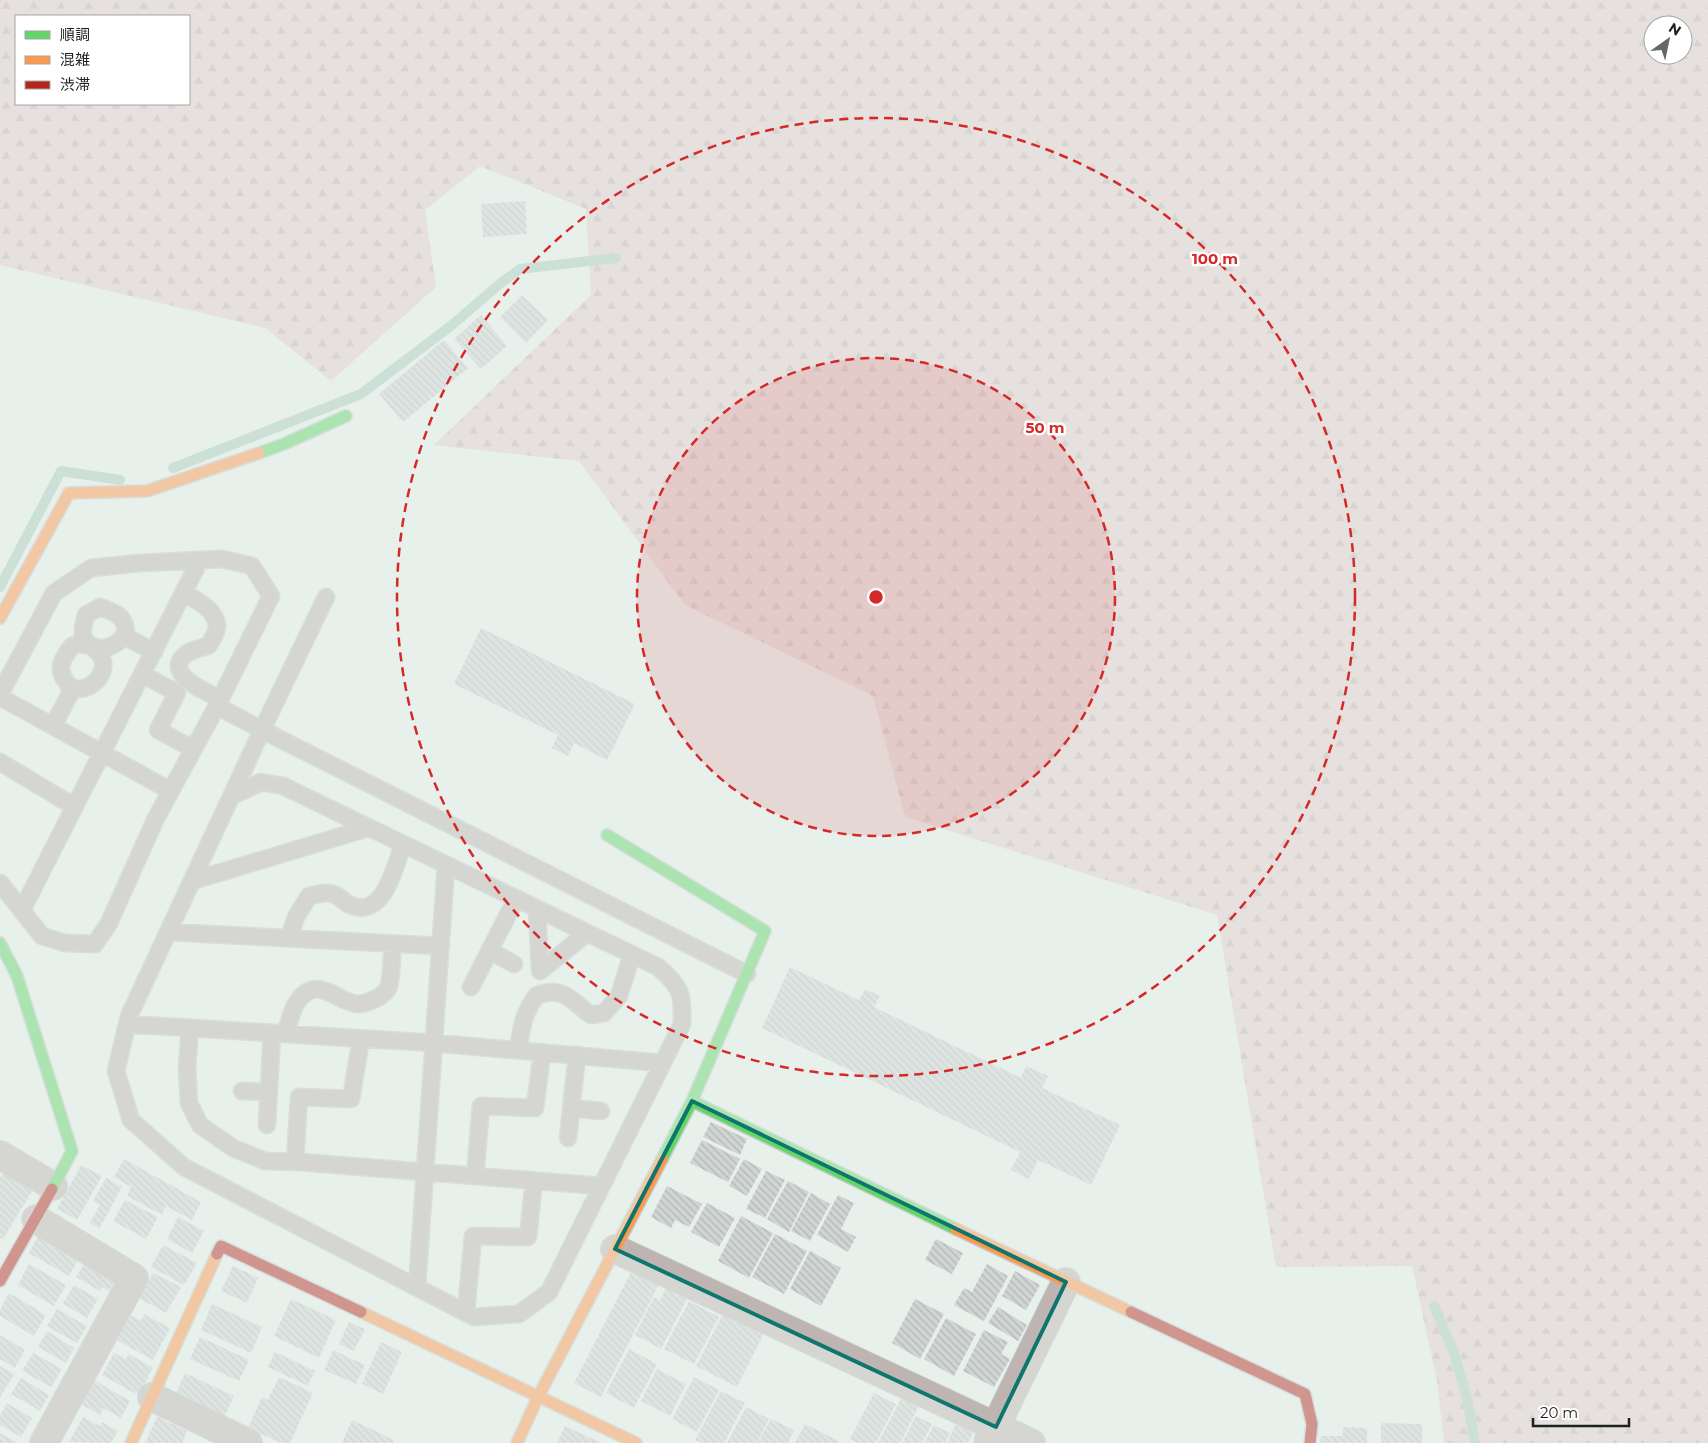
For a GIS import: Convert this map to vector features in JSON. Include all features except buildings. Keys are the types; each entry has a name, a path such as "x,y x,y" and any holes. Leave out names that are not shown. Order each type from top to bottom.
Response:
{"street":[{"path":"0,618 69,493 147,491 284,444 346,416"},
{"path":"517,1443 538,1397 692,1101 765,931 607,835"},
{"path":"0,943 17,976 72,1151 0,1281"},
{"path":"692,1101 1066,1282 1304,1394 1312,1424 1310,1443"},
{"path":"0,1155 53,1186"},
{"path":"36,1219 134,1278 44,1443"},
{"path":"131,1443 221,1246 636,1443"},
{"path":"616,1249 992,1435 1031,1443"},
{"path":"992,1435 1066,1282"},
{"path":"152,1397 248,1443"}],"lane":[{"path":"0,883 42,936 65,944 95,944 109,924 156,818 171,791 219,703 271,596 252,566 222,559 140,563 91,568 54,592 0,695 171,791"},
{"path":"22,910 200,560"},
{"path":"184,593 208,608 217,625 216,633 209,645 190,651 183,656 180,670 196,687 219,703 262,730 747,974"},
{"path":"232,796 261,782 282,786 632,954 658,967 675,981 683,1002 682,1024 549,1292 519,1314 474,1317 184,1167 131,1120 116,1072 129,1016 262,730 326,597"},
{"path":"124,636 120,642 110,647 100,648 92,646 80,644 72,646 62,661 60,670 67,683 73,688 86,688 94,684 100,677 103,664 102,657 92,646 83,638 86,615 100,607 112,611 121,618 125,627 124,636"},
{"path":"124,636 154,652"},
{"path":"142,674 177,693 158,730 194,749"},
{"path":"53,726 73,688"},
{"path":"0,762 75,807"},
{"path":"192,881 368,828"},
{"path":"289,938 296,917 309,896 325,892 337,896 359,909 370,906 378,901 393,872 403,844"},
{"path":"417,1287 446,865"},
{"path":"471,987 516,899"},
{"path":"538,909 540,971 587,933"},
{"path":"168,932 441,946"},
{"path":"267,1125 269,1092 279,1033 300,997 312,990 325,990 356,1004 366,1003 379,998 388,989 392,944"},
{"path":"490,951 514,964"},
{"path":"518,1050 522,1022 528,1008 537,995 553,992 573,1000 591,1015 604,1013 619,996 632,954"},
{"path":"127,1024 434,1043 662,1063"},
{"path":"190,1028 187,1067 189,1103 200,1125 233,1148 265,1161 601,1186"},
{"path":"295,1162 299,1097 351,1099 361,1038"},
{"path":"475,1176 482,1106 535,1108 542,1052"},
{"path":"568,1138 578,1055"},
{"path":"242,1091 269,1092"},
{"path":"571,1108 601,1110"},
{"path":"466,1312 473,1236 528,1237 534,1181"}],"highlighted area":[{"path":"692,1101 1066,1282 996,1427 615,1249"}],"green space":[{"path":"0,0 1708,0 1708,1443 1444,1443 1437,1381 1412,1266 1276,1267 1217,915 905,817 873,696 685,605 579,461 434,445 591,295 586,209 480,166 425,210 436,287 331,381 265,328 0,265"}],"waterway":[{"path":"173,468 361,394 452,325 520,269 616,258"},
{"path":"0,587 61,471 120,480"},
{"path":"1434,1306 1454,1353 1467,1398 1475,1443"}],"traffic: fast":[{"path":"259,453 284,444 346,416"},
{"path":"607,835 765,931 692,1101 662,1159"},
{"path":"0,943 17,976 72,1151 52,1189"},
{"path":"692,1101 956,1229"}],"traffic: slow":[{"path":"0,618 69,493 147,491 259,453"},
{"path":"517,1443 538,1397 662,1159"},
{"path":"956,1229 1131,1312"},
{"path":"131,1443 217,1254"},
{"path":"361,1312 636,1443"}],"traffic: jam":[{"path":"0,1281 52,1189"},
{"path":"217,1254 221,1246 361,1312"},
{"path":"1131,1312 1305,1394 1312,1424 1310,1443"}]}
